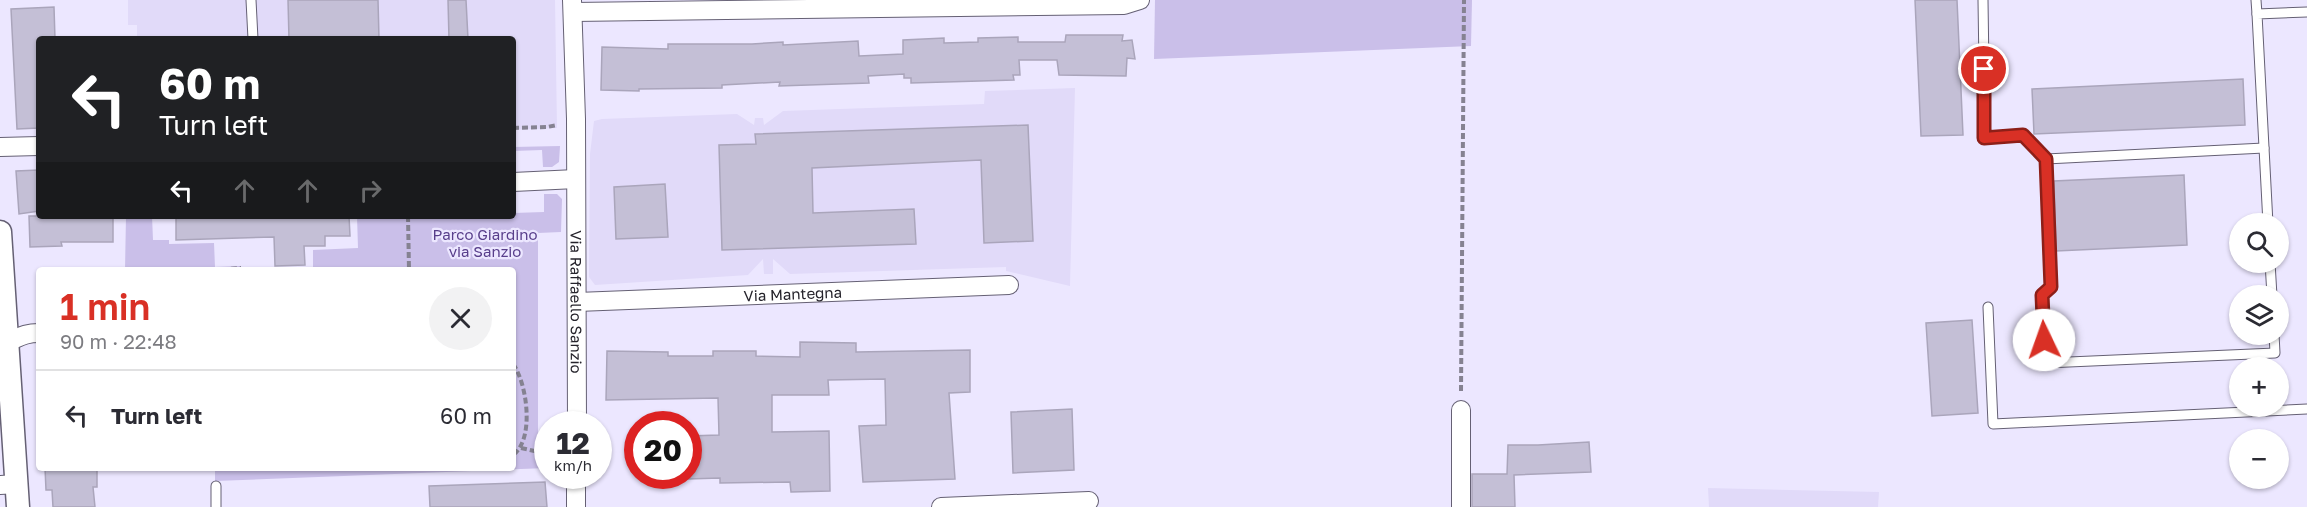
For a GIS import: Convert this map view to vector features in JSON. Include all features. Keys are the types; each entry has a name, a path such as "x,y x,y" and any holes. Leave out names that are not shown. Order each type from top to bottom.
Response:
{"street":[{"path":"573,6 1124,5 1140,0"},
{"name":"Via Raffaello Sanzio","path":"573,6 576,119 577,411"},
{"path":"0,147 36,146"},
{"path":"516,182 576,179"},
{"path":"0,232 8,484 18,507"},
{"name":"Via Mantegna","path":"577,302 1009,285"},
{"path":"4,343 25,333 36,333"},
{"path":"1461,410 1461,507"},
{"path":"576,489 576,507"},
{"path":"941,507 1089,501"}],"lane":[{"path":"251,0 253,36"},
{"path":"1983,0 1984,138 2023,135 2046,159 2051,287 2042,295 2046,363 2275,353 2275,345"},
{"path":"2256,0 2267,213"},
{"path":"2257,14 2307,12"},
{"path":"2046,159 2264,148"},
{"path":"1988,307 1993,424 2307,409"},
{"path":"216,486 216,507"}],"path":[{"path":"1461,410 1464,0"},
{"path":"516,128 548,127 576,119"},
{"path":"408,219 409,267"},
{"path":"516,371 524,389 526,402 526,430 521,448 516,452"},
{"path":"521,448 534,451"}],"shaded area":[{"path":"128,0 555,0 557,128 516,130 516,36 137,36 137,25 128,25"},
{"path":"1075,88 1070,286 1006,271 1006,267 790,274 773,259 773,274 764,274 763,259 748,275 595,285 589,277 590,154 594,121 737,114 754,125 755,118 763,118 764,125 783,111 984,104 985,91"},
{"path":"1708,488 1879,492 1878,507 1709,507"}],"green space":[{"path":"1155,0 1472,0 1471,46 1154,59"},
{"path":"560,146 559,162 552,167 543,167 542,150 516,151 516,147"},
{"name":"Parco Giardino via Sanzio","path":"544,194 557,194 562,199 561,232 538,233 538,411 534,411 534,469 516,469 516,267 313,267 313,250 358,248 357,219 516,219 516,213 544,212"},
{"path":"126,219 152,219 153,240 169,240 169,244 214,243 215,267 125,267"},
{"name":"Parco Giardino via Sanzio","path":"215,471 470,471 215,481"}],"building":[{"path":"288,0 378,0 379,36 289,36"},
{"path":"448,0 466,0 468,36 449,36"},
{"path":"1915,0 1957,0 1963,135 1921,136"},
{"path":"54,7 55,36 36,36 36,128 17,129 11,9"},
{"path":"1066,35 1123,35 1122,41 1132,40 1135,59 1127,58 1126,76 1059,75 1057,60 1019,60 1020,75 1013,75 1014,80 911,83 911,78 904,78 904,74 868,76 869,83 779,86 780,82 722,85 722,88 601,90 602,47 668,49 668,44 783,42 783,45 858,41 859,56 903,54 903,40 944,38 944,43 978,42 978,38 1018,37 1018,42 1065,42"},
{"path":"2243,79 2245,125 2034,134 2032,89"},
{"path":"1028,125 1033,241 984,243 981,160 812,168 813,213 914,209 916,244 722,250 719,145 756,144 755,134"},
{"path":"36,170 36,211 19,214 16,171"},
{"path":"2184,175 2187,245 2056,251 2054,181"},
{"path":"665,184 668,237 616,239 614,187"},
{"path":"29,216 36,216 36,219 113,219 113,242 61,242 62,246 30,247"},
{"path":"176,219 349,219 350,236 325,236 325,246 304,246 305,265 275,266 274,237 176,240"},
{"path":"1972,320 1978,413 1932,416 1926,323"},
{"path":"800,342 856,343 856,352 970,350 970,392 949,393 955,479 863,482 859,426 886,425 885,379 828,380 829,395 772,395 772,432 829,431 830,491 791,492 790,482 720,483 720,478 702,479 702,436 719,435 718,398 606,400 607,351 668,352 668,356 713,356 713,351 756,351 756,356 800,357"},
{"path":"1072,409 1074,470 1013,473 1011,412"},
{"path":"1589,442 1591,472 1514,475 1515,507 1472,507 1472,474 1507,474 1508,445"},
{"path":"45,471 97,471 97,487 93,487 95,507 53,507 52,490 46,490"},
{"path":"534,482 534,489 546,489 547,507 430,507 429,486"}],"route":[{"path":"1984,69 1984,138 2023,135 2046,159 2051,287 2042,295 2044,340"}]}
